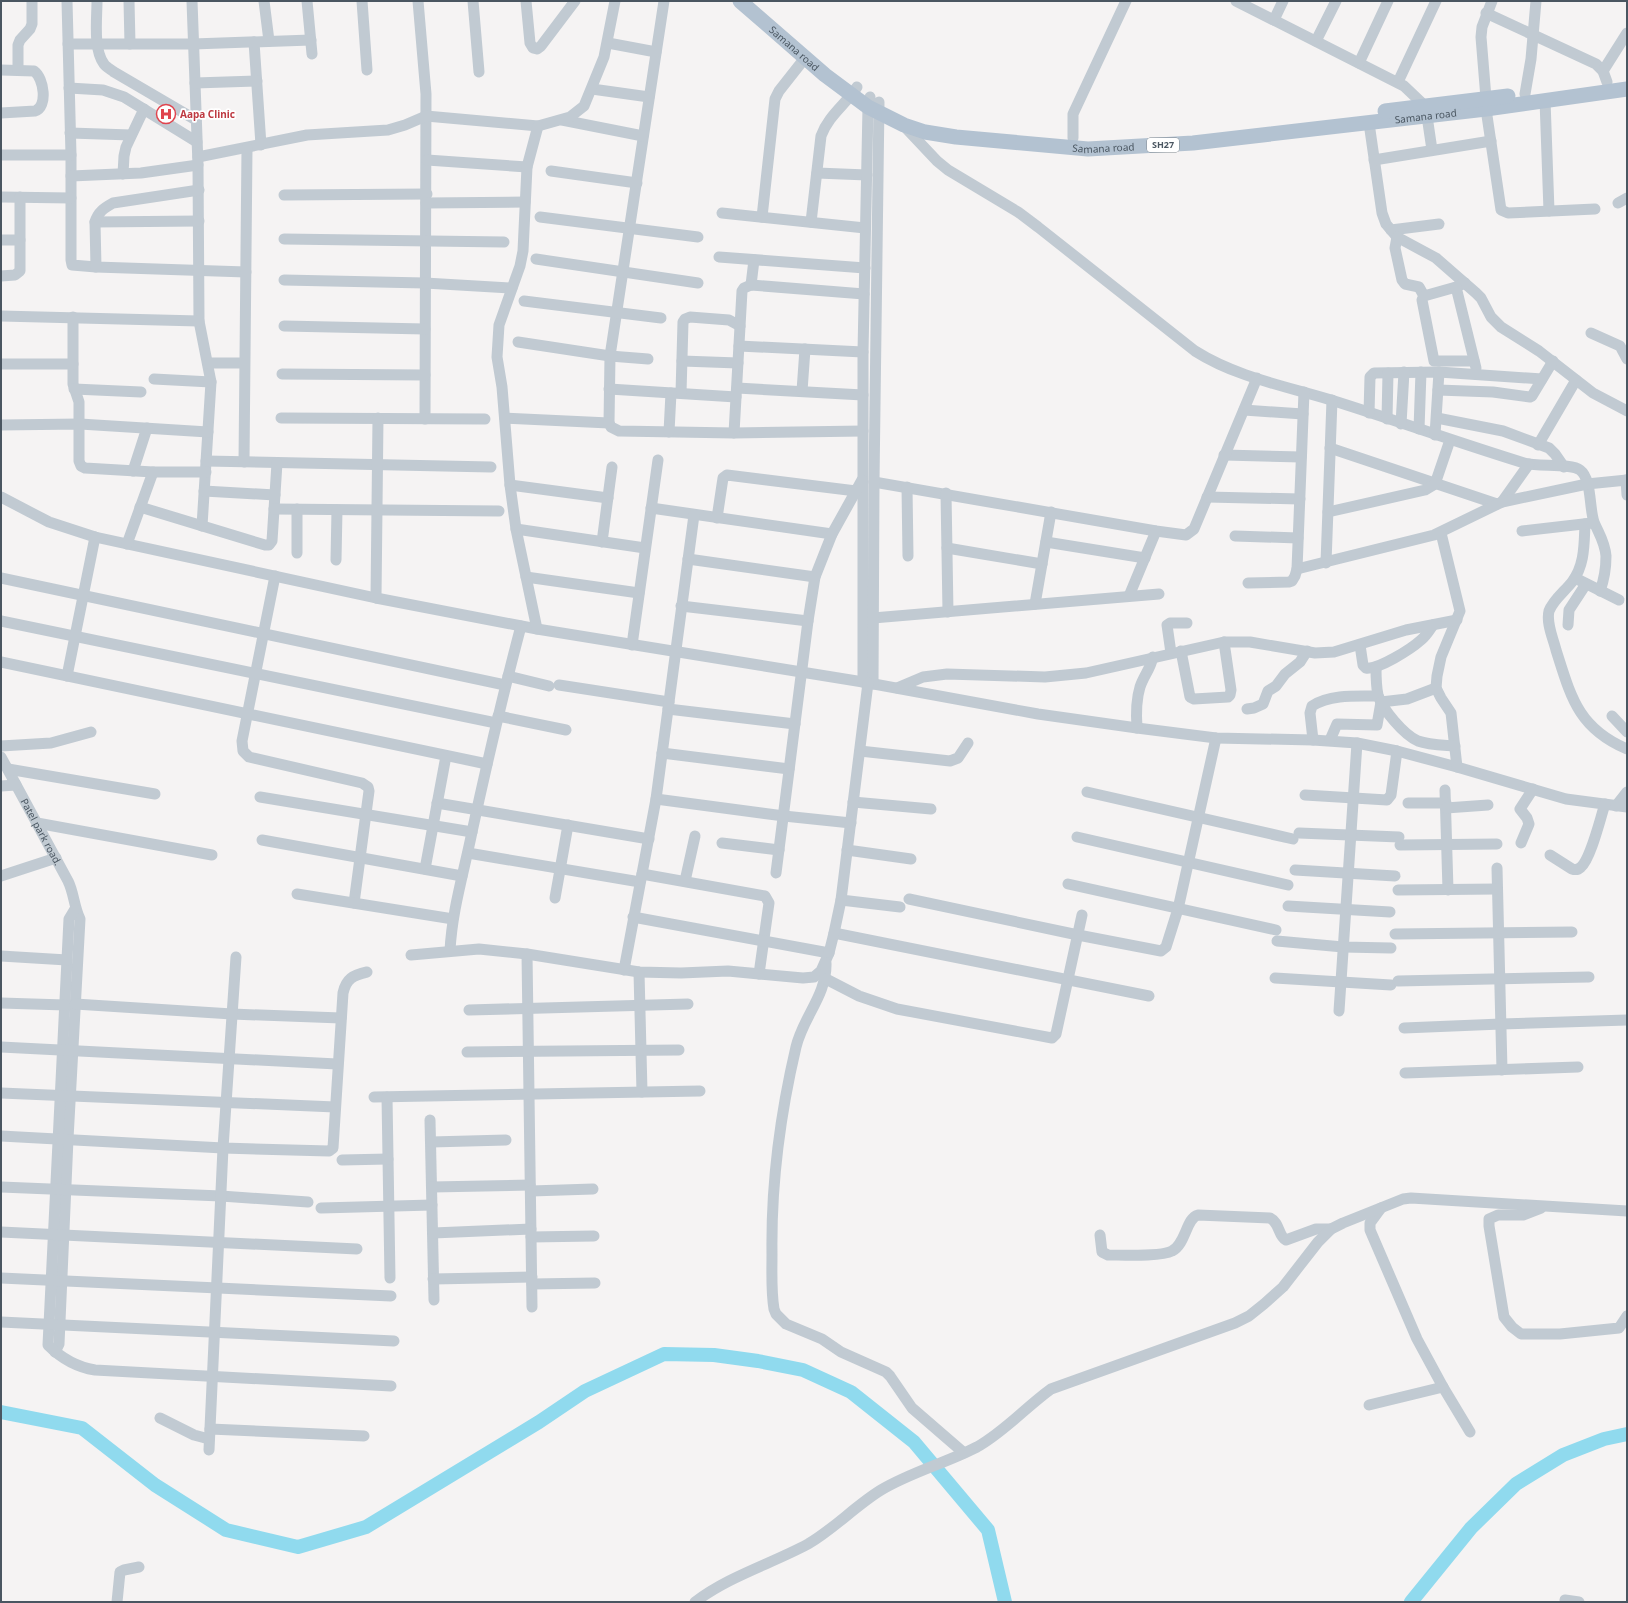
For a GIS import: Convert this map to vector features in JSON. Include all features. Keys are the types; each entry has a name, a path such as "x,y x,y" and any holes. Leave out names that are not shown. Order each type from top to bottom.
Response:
{"main road":[{"name":"Samana road","path":"740,1 805,58 904,125 924,132 956,137 1088,149 1193,143 1369,123 1426,111"},
{"name":"Samana road","path":"755,1 809,48 854,91"},
{"name":"Samana road","path":"1486,104 1605,76 1627,79"},
{"name":"Samana road","path":"874,104 919,120 936,124 986,131 1073,138 1113,138 1184,134 1486,104 1545,100 1627,89"}],"street":[{"path":"18,70 18,45 32,24 32,1"},
{"path":"67,1 71,155 71,263 74,266 246,272"},
{"path":"97,1 97,44 99,56 104,65 196,120"},
{"path":"129,1 130,44"},
{"path":"192,1 199,190 199,321 211,382 202,526"},
{"path":"264,1 269,41"},
{"path":"307,1 312,54"},
{"path":"362,1 366,70"},
{"path":"418,1 426,94 427,160 424,419"},
{"path":"473,1 479,72"},
{"path":"526,1 530,43 533,48 537,49 541,46 575,1"},
{"path":"664,1 610,356 609,423 611,427 618,431 734,433 863,431"},
{"path":"1073,138 1073,114 1126,1"},
{"path":"1238,1 1398,82 1411,91 1426,111 1432,150"},
{"path":"1274,20 1282,1"},
{"path":"1316,41 1336,1"},
{"path":"1359,63 1388,1"},
{"path":"1398,82 1436,1"},
{"path":"1492,1 1486,13 1481,37 1486,104 1502,210 1508,213 1595,208"},
{"path":"1525,94 1531,59 1536,1"},
{"path":"71,176 123,174 198,161 307,135 388,130 426,116 538,126 561,120 570,117 584,106 592,89 608,44 611,2"},
{"path":"1486,13 1596,64 1605,76 1627,33"},
{"path":"68,44 193,44 310,40"},
{"path":"254,42 261,145"},
{"path":"608,44 656,52"},
{"path":"762,217 775,99 782,87 805,58"},
{"path":"1,70 34,71 39,74 42,87 42,106 39,110 1,113"},
{"path":"195,83 257,80"},
{"path":"69,88 103,90 124,97 197,142"},
{"path":"592,89 649,97"},
{"path":"811,222 821,136 827,123 854,91"},
{"path":"1545,100 1549,211"},
{"path":"868,683 863,478 863,352 867,175 874,104"},
{"path":"874,104 873,618 868,683 841,900 828,958 824,984 801,1030 796,1046 780,1129 774,1188 772,1233 774,1309 776,1314 786,1324 818,1337 841,1352 886,1372 912,1408 961,1454"},
{"path":"123,174 124,156 131,135 144,110"},
{"path":"561,120 643,136"},
{"path":"1369,123 1382,213 1386,224 1394,234 1436,258 1460,285 1481,298 1491,317 1501,327 1539,350 1593,393 1627,411"},
{"path":"904,125 937,161 948,170 1018,212 1038,226 1195,351 1213,362 1257,378 1332,400 1450,440 1529,464 1576,468 1580,470 1584,474 1587,484 1590,523 1583,555 1575,578 1551,608 1549,615 1550,630 1572,697 1580,712 1586,721 1603,737 1627,750"},
{"path":"537,629 516,529 507,461 505,418 497,357 499,325 520,266 523,250 527,167 538,126"},
{"path":"70,133 131,135"},
{"path":"1374,160 1491,141"},
{"path":"244,462 244,363 248,148"},
{"path":"1,155 71,155"},
{"path":"427,160 527,167"},
{"path":"551,171 637,183"},
{"path":"817,173 867,175"},
{"path":"96,267 95,222 97,216 103,209 113,203 199,190"},
{"path":"284,195 525,202"},
{"path":"1,197 71,198"},
{"path":"1,276 15,276 19,273 20,197"},
{"path":"722,212 865,228"},
{"path":"540,217 698,237"},
{"path":"95,222 199,222"},
{"path":"1394,234 1439,224"},
{"path":"1394,234 1395,248 1402,280 1405,284 1419,287 1424,296 1422,300 1434,360 1474,361"},
{"path":"284,239 504,242"},
{"path":"1,240 20,240"},
{"path":"719,257 865,268"},
{"path":"536,259 698,283"},
{"path":"752,285 754,260"},
{"path":"284,280 425,283 512,288"},
{"path":"734,433 742,291 746,286 752,285 864,294"},
{"path":"1424,296 1460,285"},
{"path":"1460,285 1477,374"},
{"path":"524,301 661,318"},
{"path":"1,316 199,321"},
{"path":"73,317 74,389 78,398 80,424 79,461 81,466 85,468 153,472 244,462 491,467"},
{"path":"669,432 682,361 683,322 687,318 729,320 740,326"},
{"path":"284,326 425,328"},
{"path":"1591,333 1623,343 1627,359"},
{"path":"518,342 610,356 648,359"},
{"path":"739,346 863,352"},
{"path":"802,391 805,349"},
{"path":"682,361 738,363"},
{"path":"1438,390 1493,392 1527,398 1532,396 1552,361"},
{"path":"208,362 244,363"},
{"path":"1,364 73,364"},
{"path":"1401,424 1404,372"},
{"path":"1419,429 1421,372"},
{"path":"1369,413 1371,375 1374,373 1439,372 1542,379"},
{"path":"1435,435 1439,372"},
{"path":"1387,419 1388,373"},
{"path":"282,374 425,375"},
{"path":"874,482 946,493 1156,531 1181,535 1190,533 1194,529 1257,378"},
{"path":"154,379 211,382"},
{"path":"1538,445 1576,380"},
{"path":"74,389 140,392"},
{"path":"609,389 676,393 802,391 863,395"},
{"path":"1248,583 1292,582 1296,576 1304,392"},
{"path":"1326,563 1332,400"},
{"path":"1244,410 1303,414"},
{"path":"281,418 485,419"},
{"path":"376,598 378,418"},
{"path":"505,418 609,423"},
{"path":"1437,418 1503,431 1552,451 1564,467"},
{"path":"1,425 80,424 208,432"},
{"path":"133,471 147,428"},
{"path":"1328,512 1419,492 1436,484 1450,440"},
{"path":"1330,448 1436,484 1499,503"},
{"path":"1224,455 1301,457"},
{"path":"632,645 658,460"},
{"path":"140,507 269,545 272,541 277,463"},
{"path":"1499,503 1529,464"},
{"path":"602,542 612,467"},
{"path":"127,544 153,472"},
{"path":"717,518 723,478 727,474 856,491"},
{"path":"776,874 815,576 832,534 863,478"},
{"path":"1297,569 1326,563 1441,533 1499,503 1587,484 1626,480 1627,495"},
{"path":"510,485 608,498"},
{"path":"907,487 908,556"},
{"path":"204,491 275,495"},
{"path":"946,493 948,612"},
{"path":"1,497 49,522 95,537 376,598 521,626 868,683 1038,714 1137,728 1216,738 1330,740 1357,743 1397,751 1457,767 1566,799 1616,806"},
{"path":"1207,497 1300,499"},
{"path":"651,508 832,534"},
{"path":"274,509 499,511"},
{"path":"296,553 297,509"},
{"path":"336,560 337,510"},
{"path":"1035,604 1051,512"},
{"path":"624,970 656,799 694,515"},
{"path":"1522,531 1590,523"},
{"path":"1590,523 1603,539 1606,556 1600,592"},
{"path":"516,529 645,548"},
{"path":"1129,596 1156,531"},
{"path":"1441,533 1460,607 1459,614 1441,657 1436,688 1451,713 1457,767"},
{"path":"1235,536 1298,538"},
{"path":"66,676 95,537"},
{"path":"1046,542 1145,558"},
{"path":"947,548 1042,564"},
{"path":"688,559 815,576"},
{"path":"275,576 242,746 245,754 249,757 362,782 368,787 366,815 354,903"},
{"path":"1,578 264,633 507,680 795,724"},
{"path":"526,578 639,593"},
{"path":"1575,578 1600,592 1619,600"},
{"path":"1568,625 1569,610 1586,584"},
{"path":"873,618 1159,594"},
{"path":"682,606 808,621"},
{"path":"897,688 915,679 932,675 974,674 1045,677 1098,671 1153,657 1224,642 1250,642 1321,654 1360,645 1406,630 1433,626 1456,620"},
{"path":"1,621 256,674 497,720 566,730"},
{"path":"1187,623 1170,623 1167,625 1190,697 1194,699 1228,697 1230,695 1231,690 1224,642"},
{"path":"450,947 453,918 462,876 497,720 521,626"},
{"path":"1360,645 1364,667 1368,669 1376,667 1421,640 1433,626"},
{"path":"1246,709 1254,708 1262,704 1268,691 1276,686 1285,674 1300,662 1307,651"},
{"path":"1137,728 1136,706 1138,693 1151,668 1153,657"},
{"path":"1,662 487,764"},
{"path":"1330,740 1337,724 1377,725 1380,699 1376,667"},
{"path":"1313,740 1310,713 1312,706 1322,701 1336,698 1408,700 1436,688"},
{"path":"1380,699 1398,725 1411,737 1422,742 1455,746"},
{"path":"1612,716 1627,732"},
{"path":"1,746 51,743 91,732"},
{"path":"909,898 1078,935 1161,951 1166,947 1178,909 1216,738"},
{"path":"860,751 950,761 958,758 968,743"},
{"path":"1339,1011 1357,743"},
{"path":"1305,795 1384,801 1390,798 1397,751"},
{"path":"662,753 789,769"},
{"path":"425,869 446,756"},
{"name":"Patel park road.","path":"1,757 72,888 75,906 80,919 70,1005"},
{"path":"8,769 155,794"},
{"path":"1,786 16,785"},
{"path":"1521,843 1529,824 1527,818 1520,809 1533,789"},
{"path":"1445,790 1448,890"},
{"path":"1087,792 1198,818 1296,836 1351,836 1447,845 1497,844"},
{"path":"1550,855 1572,869 1575,870 1581,867 1586,860 1593,842 1616,806 1627,792"},
{"path":"260,797 472,832"},
{"path":"656,799 850,823"},
{"path":"853,802 931,809"},
{"path":"437,803 649,839"},
{"path":"1408,803 1488,805"},
{"path":"37,823 212,855"},
{"path":"555,898 568,825"},
{"path":"685,881 695,836"},
{"path":"1077,837 1288,885"},
{"path":"262,840 462,876"},
{"path":"722,843 779,850"},
{"path":"847,850 911,859"},
{"path":"468,853 560,868 641,878 685,881 765,896 769,903 759,974"},
{"path":"1,876 56,858"},
{"path":"1497,868 1502,1070"},
{"path":"1295,870 1395,876"},
{"path":"1068,884 1178,909 1276,936 1343,947 1391,948"},
{"path":"1398,890 1497,889"},
{"path":"297,894 453,918"},
{"path":"841,900 900,907"},
{"path":"75,906 69,919 67,960 70,1005 55,1324 48,1345 67,1361 80,1367 95,1370 391,1386"},
{"path":"1288,906 1390,912"},
{"path":"824,984 897,1009 1052,1038 1056,1034 1082,915"},
{"path":"634,917 763,942 828,958"},
{"path":"1396,934 1572,932"},
{"path":"834,933 1149,996"},
{"path":"411,955 450,947 528,954 639,972 681,973 728,971 809,978 818,975 828,958"},
{"path":"528,954 532,1307"},
{"path":"1,956 67,960"},
{"path":"209,1439 223,1148 236,957"},
{"path":"1,1136 223,1148 329,1151 333,1148 337,1064 343,993 347,982 353,976 367,972"},
{"path":"639,972 642,1092"},
{"path":"1276,978 1341,982 1394,983 1589,977"},
{"path":"1,1003 341,1018"},
{"path":"469,1010 688,1004"},
{"path":"1404,1028 1627,1020"},
{"path":"1,1047 337,1064"},
{"path":"467,1052 679,1050"},
{"path":"1405,1073 1578,1067"},
{"path":"374,1097 700,1091"},
{"path":"1,1093 335,1107"},
{"path":"387,1097 390,1278"},
{"path":"430,1120 434,1300"},
{"path":"431,1142 506,1140"},
{"path":"342,1160 388,1159"},
{"path":"1,1187 221,1196 308,1202"},
{"path":"432,1187 593,1189"},
{"path":"695,1602 729,1580 808,1544 881,1490 961,1454 986,1441 1035,1401 1051,1390 1235,1323 1249,1316 1283,1287 1318,1242 1331,1229 1343,1223 1403,1199 1421,1198 1544,1207 1627,1211"},
{"path":"321,1208 432,1205"},
{"path":"1544,1207 1523,1215 1498,1214 1489,1218 1504,1317 1507,1322 1521,1334 1560,1334 1619,1328 1627,1316"},
{"path":"1381,1208 1370,1224 1370,1230 1417,1338 1443,1387 1470,1432"},
{"path":"1100,1235 1102,1252 1108,1255 1169,1252 1180,1245 1192,1218 1198,1215 1270,1218 1275,1221 1283,1238 1286,1240 1320,1228 1331,1229"},
{"path":"1,1232 357,1249"},
{"path":"433,1233 531,1233 594,1236"},
{"path":"1,1278 57,1279 391,1296"},
{"path":"434,1279 595,1283"},
{"path":"1,1322 394,1341"},
{"path":"1369,1405 1443,1387"},
{"path":"160,1418 194,1435 209,1439 364,1436"},
{"path":"117,1602 120,1572 139,1566"},
{"path":"1565,1600 1579,1602"}],"waterway":[{"path":"1,1412 82,1428 155,1485 226,1530 298,1547 366,1527 539,1422 585,1391 664,1354 714,1355 758,1361 803,1370 851,1392 914,1442 988,1530 1005,1602"},
{"path":"1411,1602 1471,1528 1516,1484 1563,1455 1604,1439 1627,1434"}],"place":[{"name":"Aapa Clinic","path":"166,114"}]}
